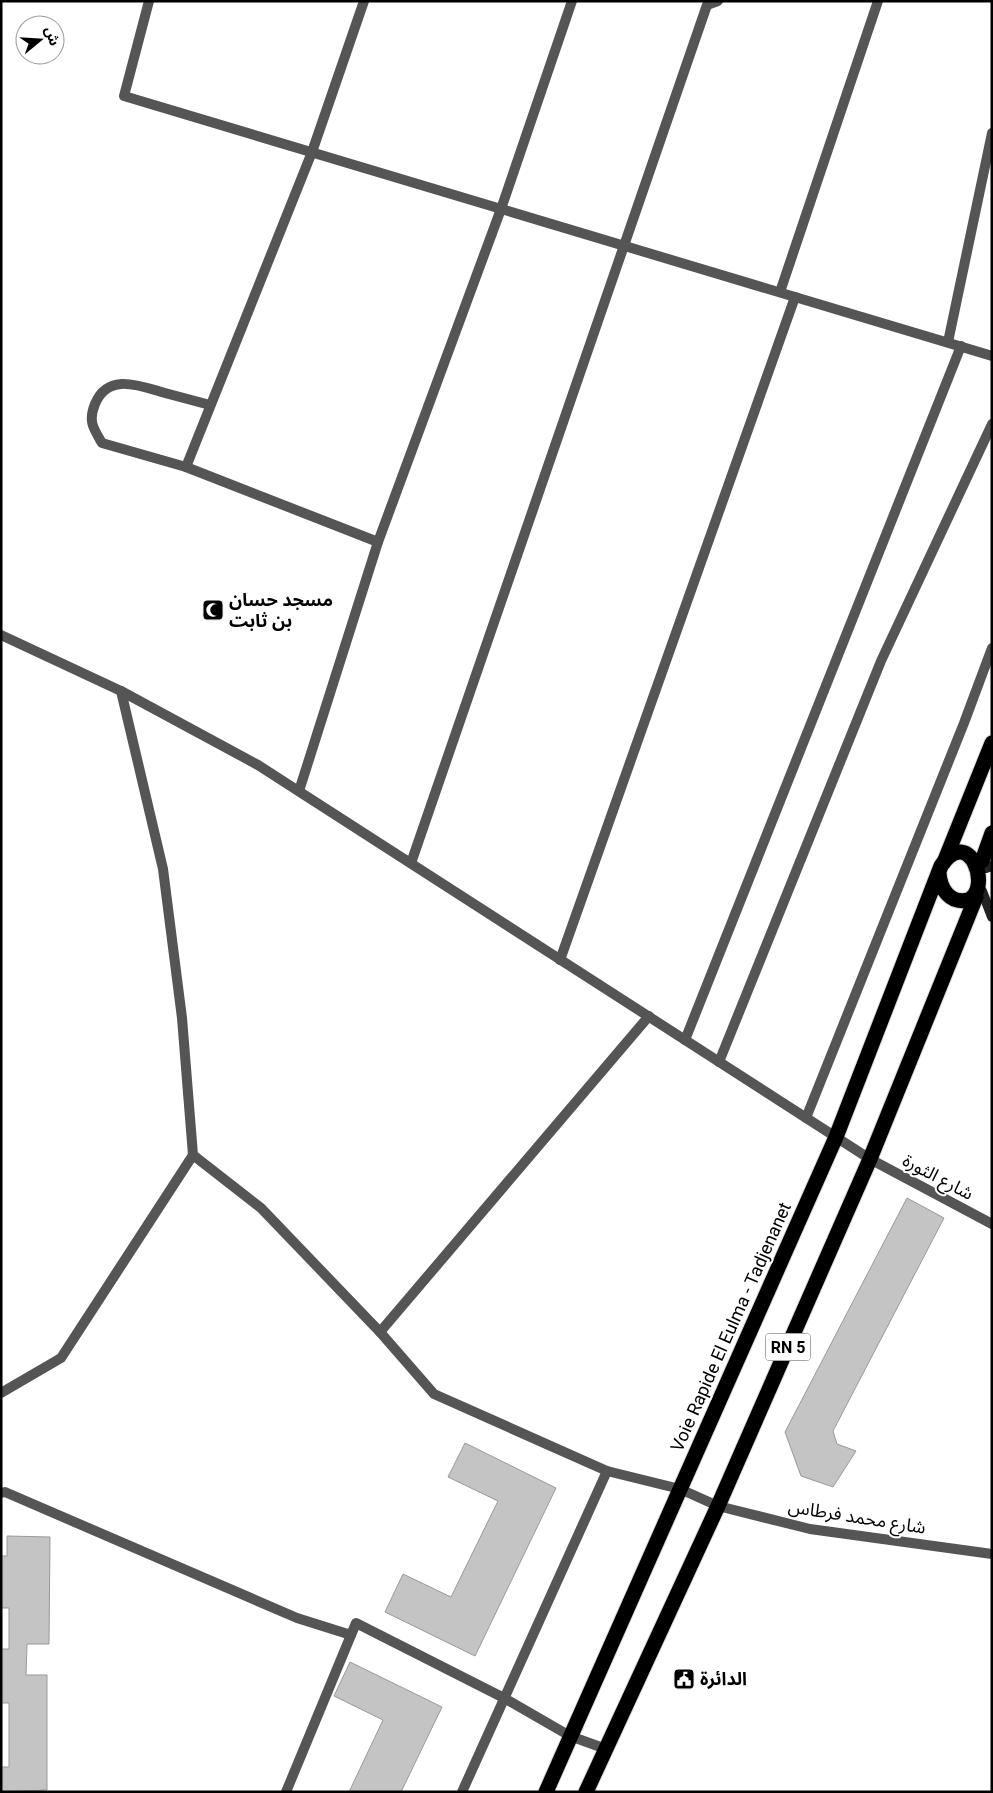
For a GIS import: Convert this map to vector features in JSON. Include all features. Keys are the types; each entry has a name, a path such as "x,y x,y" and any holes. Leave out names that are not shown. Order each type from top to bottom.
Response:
{"highway":[{"name":"Voie Rapide El Eulma - Tadjenanet","path":"546,1792 836,1138 992,743"},
{"path":"986,865 968,853 952,855 942,866 942,888 953,898 960,900 979,894 986,884 986,865 992,833"},
{"name":"RN 5","path":"586,1792 718,1506 870,1159 979,894"}],"street":[{"path":"149,1 124,96 992,356"},
{"path":"186,467 312,152 364,1"},
{"path":"299,791 378,542 501,209 572,1"},
{"path":"411,863 707,5 718,1"},
{"path":"780,292 878,1"},
{"path":"948,342 992,132"},
{"path":"560,960 795,297"},
{"path":"685,1040 961,346"},
{"path":"210,405 130,383 115,384 102,391 95,403 90,419 94,431 102,443 186,467 378,542"},
{"path":"719,1062 881,661 992,424"},
{"name":"شارع الثورة","path":"1,635 121,691 258,764 836,1138 870,1159 992,1224"},
{"path":"806,1118 992,648"},
{"path":"1,1393 61,1358 192,1155 182,1018 163,869 121,691"},
{"path":"979,894 992,917"},
{"path":"380,1332 649,1016"},
{"name":"شارع محمد فرطاس","path":"192,1155 260,1208 380,1332 434,1394 606,1471 680,1489 718,1506 810,1529 992,1554"},
{"path":"462,1792 606,1471"},
{"path":"1,1493 5,1492 297,1618 351,1635"},
{"path":"286,1792 356,1623 504,1698 570,1736 606,1749"}],"building":[{"path":"907,1198 944,1218 833,1431 837,1444 856,1451 833,1487 801,1476 785,1432"},
{"path":"465,1443 556,1488 475,1656 385,1612 403,1574 451,1597 498,1501 448,1477"},
{"path":"7,1536 50,1537 49,1644 27,1644 26,1675 47,1675 47,1790 1,1792 1,1767 9,1767 9,1703 1,1703 1,1649 9,1649 9,1608 1,1608 1,1556 7,1556"},
{"path":"350,1662 442,1707 401,1792 349,1792 383,1720 334,1696"}],"place":[{"name":"مسجد حسان بن ثابت","path":"213,610"},
{"name":"الدائرة","path":"684,1679"}]}
